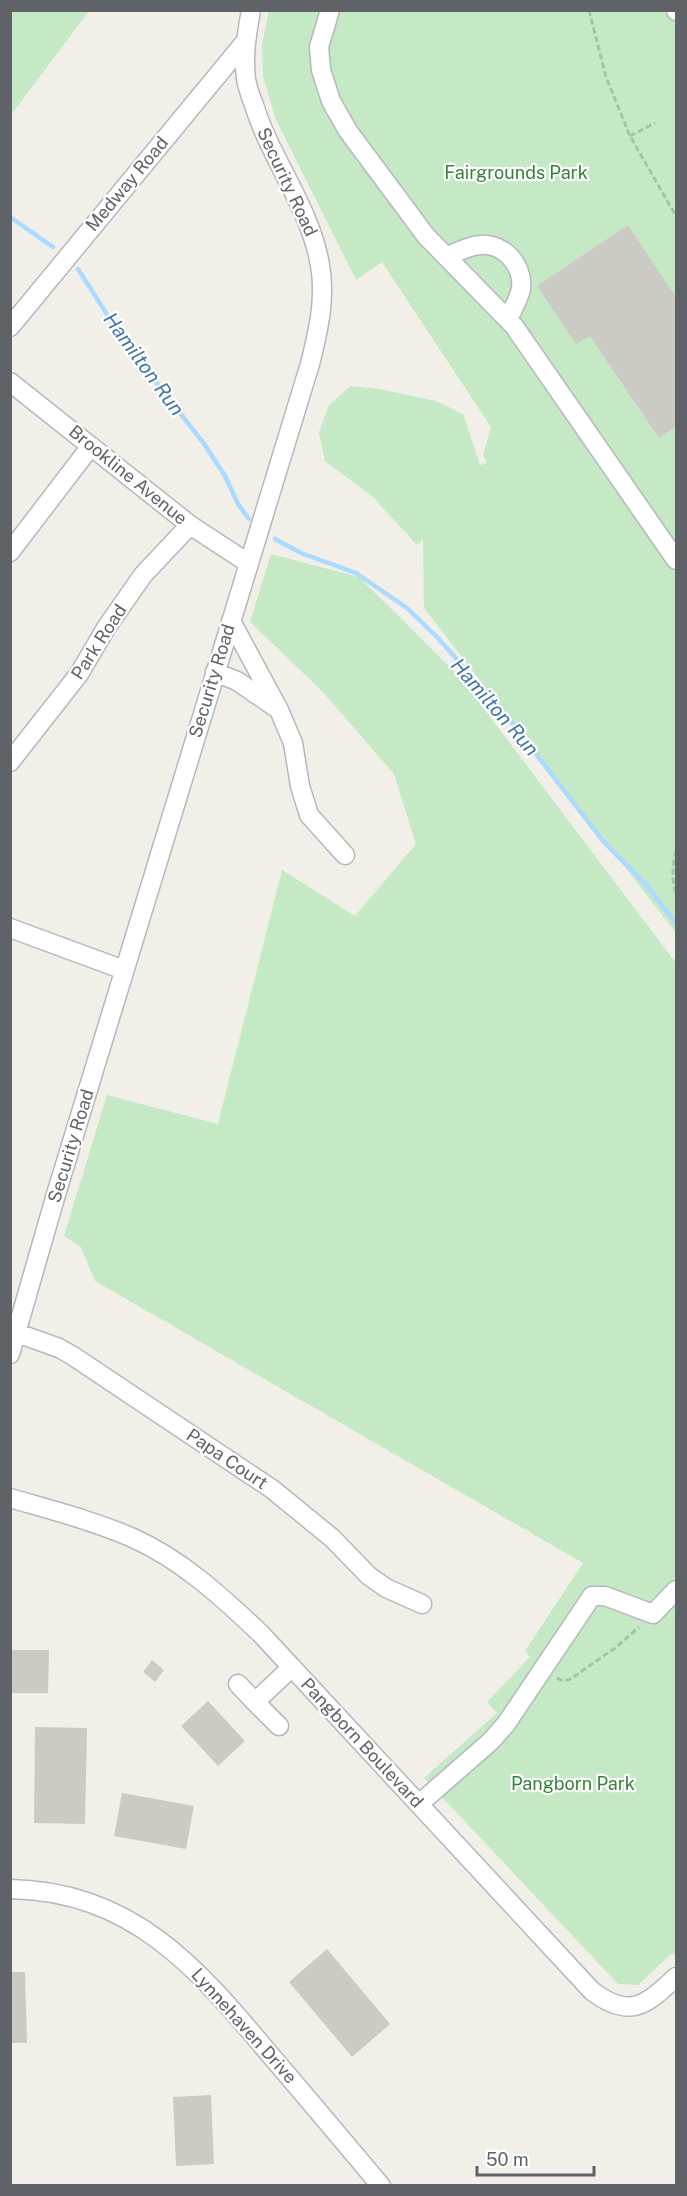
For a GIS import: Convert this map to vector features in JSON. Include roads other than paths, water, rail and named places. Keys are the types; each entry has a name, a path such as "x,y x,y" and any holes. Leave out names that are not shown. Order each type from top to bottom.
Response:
{"street":[{"name":"Security Road","path":"10,1354 57,1191 310,364 319,328 323,296 321,266 313,234 259,124 246,80 245,42 251,10"},
{"path":"330,10 319,47 321,70 332,101 348,131 426,236 508,320 676,560"},
{"name":"Medway Road","path":"10,327 245,42"},
{"path":"447,256 475,245 493,246 504,250 516,263 521,277 520,292 508,320"},
{"name":"Brookline Avenue","path":"10,382 190,525 248,563"},
{"path":"10,552 91,446"},
{"name":"Park Road","path":"10,762 79,674 106,628 143,575 190,525"},
{"path":"231,621 279,710 293,743 300,786 309,815 345,855"},
{"path":"215,672 237,681 279,710"},
{"path":"10,928 124,970"},
{"name":"Papa Court","path":"17,1333 59,1348 73,1356 272,1489 332,1538 369,1576 386,1588 422,1604"},
{"name":"Pangborn Boulevard","path":"10,1498 134,1539 196,1576 225,1599 292,1667 592,1991 618,2007 631,2007 644,2004 676,1977"},
{"path":"419,1804 491,1741 518,1708 592,1596 605,1596 653,1614 676,1590"},
{"path":"255,1702 292,1667"},
{"path":"238,1684 279,1726"},
{"name":"Lynnehaven Drive","path":"10,1888 74,1897 108,1909 140,1925 180,1956 228,2004 381,2186"}],"waterway":[{"name":"Hamilton Run","path":"10,217 53,247"},
{"name":"Hamilton Run","path":"78,269 124,341 205,445 249,519"},
{"name":"Hamilton Run","path":"275,539 301,553 356,573 407,608 437,637 506,715 603,841 647,886 676,923"}],"park label":[{"name":"Fairgrounds Park","path":"516,173"},
{"name":"Pangborn Park","path":"573,1784"}]}
